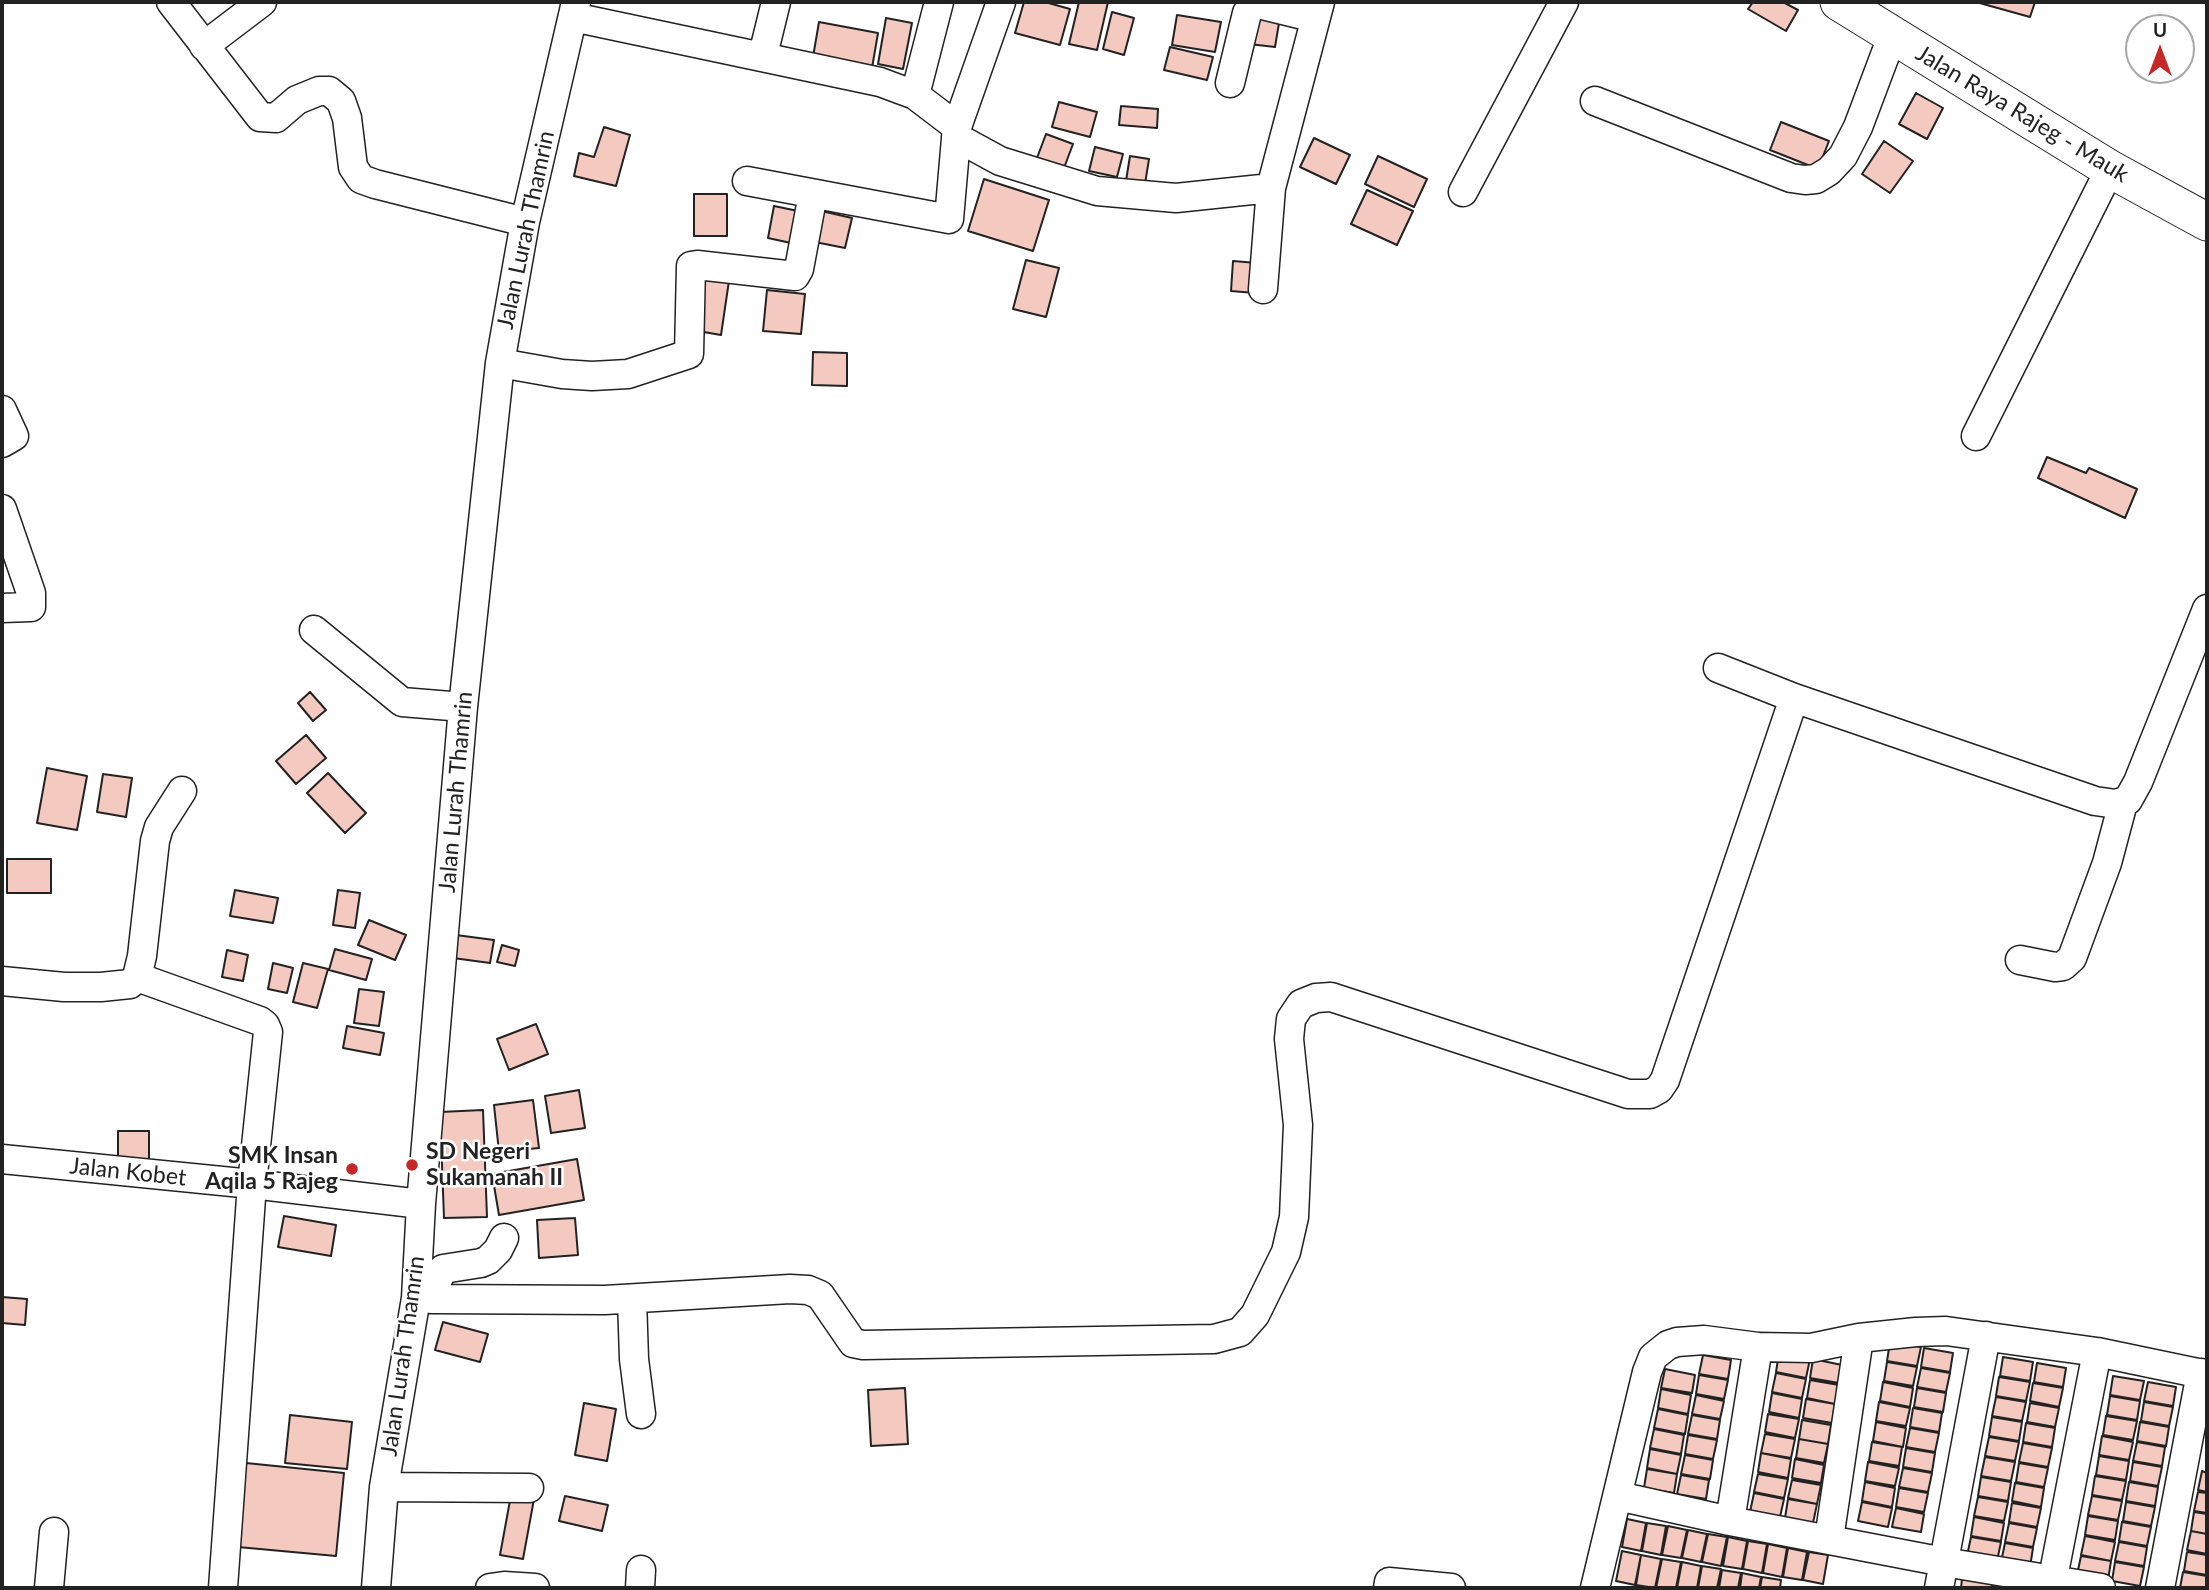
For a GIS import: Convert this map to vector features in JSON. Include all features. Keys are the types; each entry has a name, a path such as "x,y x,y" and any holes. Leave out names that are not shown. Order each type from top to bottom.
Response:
{"main road":[{"name":"Jalan Raya Rajeg - Mauk","path":"1839,2 2110,169 2207,222"}],"street":[{"path":"171,2 260,117 276,118 297,100 319,91 329,91 338,97 346,118 353,167 361,178 375,184 525,222"},
{"path":"204,46 262,2"},
{"path":"763,55 776,2"},
{"path":"915,95 939,2"},
{"path":"747,181 949,219 957,132 1001,2"},
{"path":"1463,192 1564,2"},
{"path":"1230,83 1247,13 1252,6 1258,4 1317,10 1271,188 1263,289"},
{"path":"575,9 880,82 915,95 957,132 1000,161 1024,171 1097,191 1176,198 1271,188"},
{"name":"Jalan Lurah Thamrin","path":"376,1588 384,1487 425,1298 421,1204 463,707 500,363 525,222 575,9"},
{"path":"1595,101 1791,178 1816,178 1829,171 1843,156 1858,127 1893,34"},
{"path":"1976,436 2110,169"},
{"path":"500,363 562,374 592,376 628,374 690,354 691,266 795,276 799,269 813,194"},
{"path":"2,410 14,436 2,443"},
{"path":"2,509 32,593 31,607 2,608"},
{"path":"2020,960 2055,967 2063,966 2072,958 2107,863 2123,803 2131,796 2138,782 2207,609"},
{"path":"314,630 402,702 463,707"},
{"path":"1718,668 1794,698 2095,801 2123,803"},
{"path":"425,1298 632,1299 808,1290 820,1295 853,1343 863,1345 1214,1339 1240,1332 1255,1315 1286,1252 1294,1217 1298,1125 1289,1039 1291,1019 1301,1003 1331,997 1628,1094 1650,1094 1659,1089 1665,1080 1794,698"},
{"path":"2,981 101,988 130,984 137,976 142,956 155,841 159,827 182,791"},
{"path":"137,976 265,1025 267,1043 252,1184 223,1588"},
{"name":"Jalan Kobet","path":"2,1159 421,1204"},
{"path":"425,1298 443,1269 481,1264 498,1250 504,1238"},
{"path":"632,1299 634,1359 640,1414"},
{"path":"1595,1588 1653,1357 1668,1345 1704,1340 1758,1348 1811,1348 1859,1338 1946,1331 2097,1352 2204,1374 2160,1588"},
{"path":"1942,1575 1986,1336"},
{"path":"1829,1539 1859,1338"},
{"path":"1730,1521 1758,1348"},
{"path":"2052,1585 2097,1352"},
{"path":"384,1487 529,1488"},
{"path":"1618,1496 1730,1521 1829,1539 1942,1575 2101,1588"},
{"path":"49,1588 54,1532"},
{"path":"1388,1588 1389,1583 1451,1588"},
{"path":"490,1588 535,1588"}],"building":[{"path":"1024,2 1045,2 1070,9 1060,45 1015,33"},
{"path":"1079,2 1108,2 1097,50 1069,44"},
{"path":"1753,2 1783,2 1798,10 1786,31 1748,9"},
{"path":"1976,2 2035,2 2030,17"},
{"path":"1112,12 1134,18 1124,55 1103,49"},
{"path":"1253,13 1280,17 1275,47 1249,44"},
{"path":"1177,15 1221,22 1215,52 1172,45"},
{"path":"886,18 912,23 903,69 878,64"},
{"path":"819,22 878,33 872,68 813,57"},
{"path":"1170,47 1213,57 1207,80 1164,70"},
{"path":"1916,93 1943,108 1927,139 1899,124"},
{"path":"1059,102 1097,112 1090,137 1052,127"},
{"path":"1121,106 1158,109 1157,128 1119,125"},
{"path":"1781,122 1829,141 1818,169 1770,150"},
{"path":"604,127 630,135 616,186 574,176 579,153 594,157"},
{"path":"1046,134 1073,144 1064,168 1037,158"},
{"path":"1314,138 1350,155 1336,184 1300,167"},
{"path":"1884,141 1913,161 1890,193 1862,174"},
{"path":"1095,147 1123,154 1117,177 1089,171"},
{"path":"1130,156 1149,159 1144,190 1125,187"},
{"path":"1378,156 1427,179 1414,207 1365,184"},
{"path":"984,179 1049,200 1033,251 968,231"},
{"path":"1367,190 1413,211 1397,245 1351,224"},
{"path":"694,194 727,194 727,236 694,236"},
{"path":"774,206 798,211 791,243 768,238"},
{"path":"817,210 852,218 845,248 810,241"},
{"path":"1026,260 1059,268 1046,317 1013,309"},
{"path":"1233,261 1257,263 1255,293 1231,291"},
{"path":"700,270 730,274 721,335 692,330"},
{"path":"767,290 805,294 801,334 763,331"},
{"path":"813,352 847,353 847,386 812,385"},
{"path":"2047,457 2086,473 2089,468 2137,489 2125,518 2038,478"},
{"path":"310,692 326,710 313,721 298,703"},
{"path":"306,735 326,758 296,784 276,761"},
{"path":"47,768 87,776 77,830 37,823"},
{"path":"328,773 366,813 345,833 307,793"},
{"path":"103,774 132,778 126,817 97,812"},
{"path":"7,859 51,859 51,893 7,893"},
{"path":"235,890 278,898 273,923 230,916"},
{"path":"338,890 360,893 355,928 333,925"},
{"path":"369,920 406,935 395,960 358,945"},
{"path":"456,935 494,940 490,963 453,958"},
{"path":"502,945 519,950 515,966 497,962"},
{"path":"335,949 372,959 366,980 329,970"},
{"path":"227,950 248,955 243,981 222,977"},
{"path":"273,963 293,968 287,993 268,989"},
{"path":"303,963 328,969 317,1008 293,1002"},
{"path":"359,989 384,992 379,1026 354,1023"},
{"path":"536,1024 548,1054 509,1070 497,1039"},
{"path":"347,1026 384,1033 380,1055 343,1048"},
{"path":"579,1090 585,1128 551,1133 545,1096"},
{"path":"533,1100 539,1148 499,1152 494,1105"},
{"path":"483,1110 487,1217 444,1218 440,1112"},
{"path":"118,1131 149,1131 149,1163 118,1163"},
{"path":"577,1159 584,1200 499,1215 492,1174"},
{"path":"284,1216 336,1225 331,1256 278,1247"},
{"path":"575,1218 578,1255 539,1258 537,1220"},
{"path":"2,1297 27,1299 25,1325 2,1323"},
{"path":"443,1322 488,1334 480,1362 435,1350"},
{"path":"1890,1342 1921,1347 1917,1366 1887,1361"},
{"path":"1924,1348 1953,1353 1950,1372 1921,1367"},
{"path":"1779,1353 1810,1359 1806,1378 1776,1372"},
{"path":"1703,1355 1731,1360 1728,1379 1699,1374"},
{"path":"2003,1357 2033,1362 2030,1381 2000,1376"},
{"path":"1813,1359 1842,1365 1839,1383 1810,1378"},
{"path":"1887,1362 1917,1367 1913,1386 1884,1381"},
{"path":"2037,1363 2066,1368 2063,1387 2034,1382"},
{"path":"1921,1368 1950,1373 1946,1392 1917,1387"},
{"path":"1665,1369 1695,1375 1692,1393 1661,1388"},
{"path":"1776,1373 1806,1379 1802,1398 1772,1392"},
{"path":"1699,1375 1728,1380 1724,1399 1696,1394"},
{"path":"2113,1376 2144,1381 2140,1400 2110,1395"},
{"path":"1999,1377 2030,1382 2026,1401 1996,1396"},
{"path":"1810,1380 1839,1385 1835,1404 1807,1398"},
{"path":"1883,1382 1913,1388 1910,1407 1880,1401"},
{"path":"2148,1382 2176,1387 2173,1406 2144,1401"},
{"path":"2033,1383 2063,1388 2059,1407 2030,1401"},
{"path":"905,1388 908,1444 871,1446 868,1390"},
{"path":"1917,1388 1946,1393 1943,1412 1914,1407"},
{"path":"1661,1389 1691,1395 1688,1414 1658,1408"},
{"path":"1772,1393 1802,1399 1799,1418 1769,1412"},
{"path":"1696,1395 1724,1401 1720,1419 1692,1414"},
{"path":"2110,1396 2140,1401 2137,1420 2107,1415"},
{"path":"1996,1397 2026,1402 2022,1421 1992,1416"},
{"path":"1806,1399 1835,1404 1832,1423 1803,1418"},
{"path":"1879,1402 1910,1408 1906,1426 1876,1421"},
{"path":"2144,1402 2173,1407 2169,1426 2141,1421"},
{"path":"584,1403 616,1409 607,1461 575,1455"},
{"path":"2030,1403 2059,1408 2055,1427 2027,1422"},
{"path":"1913,1408 1942,1413 1939,1432 1910,1427"},
{"path":"1658,1409 1688,1415 1685,1434 1654,1428"},
{"path":"1768,1414 1799,1419 1795,1438 1765,1432"},
{"path":"290,1415 352,1422 347,1469 285,1463"},
{"path":"1692,1415 1720,1420 1717,1439 1688,1434"},
{"path":"2106,1416 2137,1421 2133,1440 2103,1435"},
{"path":"1992,1417 2022,1422 2019,1441 1989,1436"},
{"path":"1802,1420 1831,1425 1828,1444 1799,1439"},
{"path":"1876,1422 1906,1428 1903,1447 1873,1441"},
{"path":"2140,1422 2169,1427 2166,1446 2137,1441"},
{"path":"2026,1423 2055,1428 2052,1447 2023,1442"},
{"path":"1910,1428 1939,1433 1935,1452 1906,1447"},
{"path":"1654,1429 1684,1435 1681,1454 1650,1448"},
{"path":"1765,1434 1795,1439 1791,1458 1761,1453"},
{"path":"1688,1435 1717,1440 1713,1459 1685,1454"},
{"path":"2102,1436 2133,1442 2129,1460 2099,1455"},
{"path":"1989,1437 2019,1442 2015,1461 1985,1456"},
{"path":"1799,1439 1828,1444 1824,1463 1796,1458"},
{"path":"1872,1442 1902,1447 1899,1466 1869,1461"},
{"path":"2137,1442 2165,1447 2162,1466 2133,1461"},
{"path":"2023,1443 2052,1448 2048,1467 2019,1462"},
{"path":"1906,1448 1935,1453 1932,1472 1903,1467"},
{"path":"1650,1449 1681,1455 1677,1474 1647,1468"},
{"path":"1761,1453 1791,1459 1788,1478 1758,1472"},
{"path":"1685,1455 1713,1460 1710,1479 1681,1474"},
{"path":"2099,1456 2129,1461 2126,1480 2096,1475"},
{"path":"1985,1457 2015,1462 2011,1481 1981,1476"},
{"path":"1795,1459 1824,1465 1821,1483 1792,1478"},
{"path":"1868,1462 1899,1468 1895,1486 1865,1481"},
{"path":"2133,1462 2162,1467 2158,1486 2130,1481"},
{"path":"246,1463 344,1473 336,1556 238,1547"},
{"path":"2019,1463 2048,1468 2044,1487 2016,1482"},
{"path":"1903,1468 1932,1473 1928,1492 1899,1487"},
{"path":"1647,1469 1677,1474 1674,1493 1644,1488"},
{"path":"2202,1471 2207,1473 2207,1492 2198,1490"},
{"path":"1758,1474 1788,1479 1784,1498 1754,1492"},
{"path":"1681,1475 1709,1480 1706,1499 1677,1494"},
{"path":"2095,1476 2126,1481 2122,1500 2092,1495"},
{"path":"1981,1477 2011,1482 2008,1501 1978,1496"},
{"path":"1792,1480 1821,1485 1817,1504 1788,1498"},
{"path":"1865,1482 1895,1488 1892,1507 1862,1501"},
{"path":"2129,1482 2158,1487 2155,1506 2126,1501"},
{"path":"2015,1483 2044,1488 2041,1507 2012,1501"},
{"path":"1899,1488 1928,1493 1924,1512 1896,1507"},
{"path":"2198,1492 2207,1493 2207,1513 2194,1511"},
{"path":"1754,1493 1784,1499 1780,1517 1750,1512"},
{"path":"511,1495 534,1499 523,1559 500,1555"},
{"path":"565,1496 608,1505 602,1531 559,1521"},
{"path":"2092,1496 2122,1501 2118,1520 2088,1515"},
{"path":"1978,1497 2008,1502 2004,1521 1974,1516"},
{"path":"1788,1499 1817,1504 1813,1523 1785,1518"},
{"path":"1862,1502 1892,1508 1888,1527 1858,1521"},
{"path":"2126,1502 2155,1507 2151,1526 2123,1521"},
{"path":"2012,1503 2041,1508 2037,1527 2009,1522"},
{"path":"1896,1508 1924,1514 1921,1532 1892,1527"},
{"path":"2194,1512 2207,1514 2207,1534 2191,1531"},
{"path":"2088,1516 2118,1521 2115,1540 2085,1535"},
{"path":"1974,1517 2004,1523 2001,1541 1971,1536"},
{"path":"1627,1519 1646,1523 1641,1551 1622,1547"},
{"path":"2122,1522 2151,1527 2147,1546 2119,1541"},
{"path":"1647,1523 1666,1526 1661,1555 1642,1551"},
{"path":"2009,1523 2037,1528 2033,1547 2005,1542"},
{"path":"1668,1526 1687,1530 1681,1558 1662,1555"},
{"path":"1688,1530 1707,1534 1701,1562 1682,1558"},
{"path":"2191,1531 2207,1534 2207,1554 2187,1550"},
{"path":"1708,1534 1727,1537 1721,1566 1702,1562"},
{"path":"2085,1536 2115,1542 2111,1561 2081,1555"},
{"path":"1728,1537 1747,1541 1742,1569 1723,1566"},
{"path":"1971,1537 2001,1542 1997,1561 1967,1556"},
{"path":"1748,1541 1767,1544 1762,1573 1743,1569"},
{"path":"2119,1542 2147,1547 2144,1566 2115,1561"},
{"path":"2005,1543 2033,1548 2030,1567 2001,1562"},
{"path":"1768,1544 1787,1548 1782,1577 1763,1573"},
{"path":"1788,1548 1807,1552 1802,1580 1783,1577"},
{"path":"1622,1551 1641,1555 1635,1585 1616,1581"},
{"path":"1809,1552 1828,1555 1823,1584 1803,1580"},
{"path":"2187,1552 2207,1555 2207,1575 2184,1571"},
{"path":"1641,1555 1661,1559 1655,1588 1636,1585"},
{"path":"2081,1556 2111,1561 2108,1580 2077,1575"},
{"path":"1662,1559 1681,1562 1676,1588 1656,1588"},
{"path":"1682,1562 1701,1566 1697,1588 1677,1588"},
{"path":"2115,1562 2144,1567 2140,1586 2112,1581"},
{"path":"1702,1566 1721,1569 1717,1588 1698,1588"},
{"path":"1722,1570 1741,1573 1738,1588 1719,1588"},
{"path":"2183,1572 2207,1576 2207,1588 2180,1588"},
{"path":"1742,1573 1761,1577 1759,1588 1740,1588"},
{"path":"1762,1577 1781,1580 1780,1588 1760,1588"},
{"path":"1962,1579 1992,1584 1992,1588 1961,1588"}],"place":[{"name":"SD Negeri Sukamanah II","path":"412,1165"},
{"name":"SMK Insan Aqila 5 Rajeg","path":"352,1169"}]}
